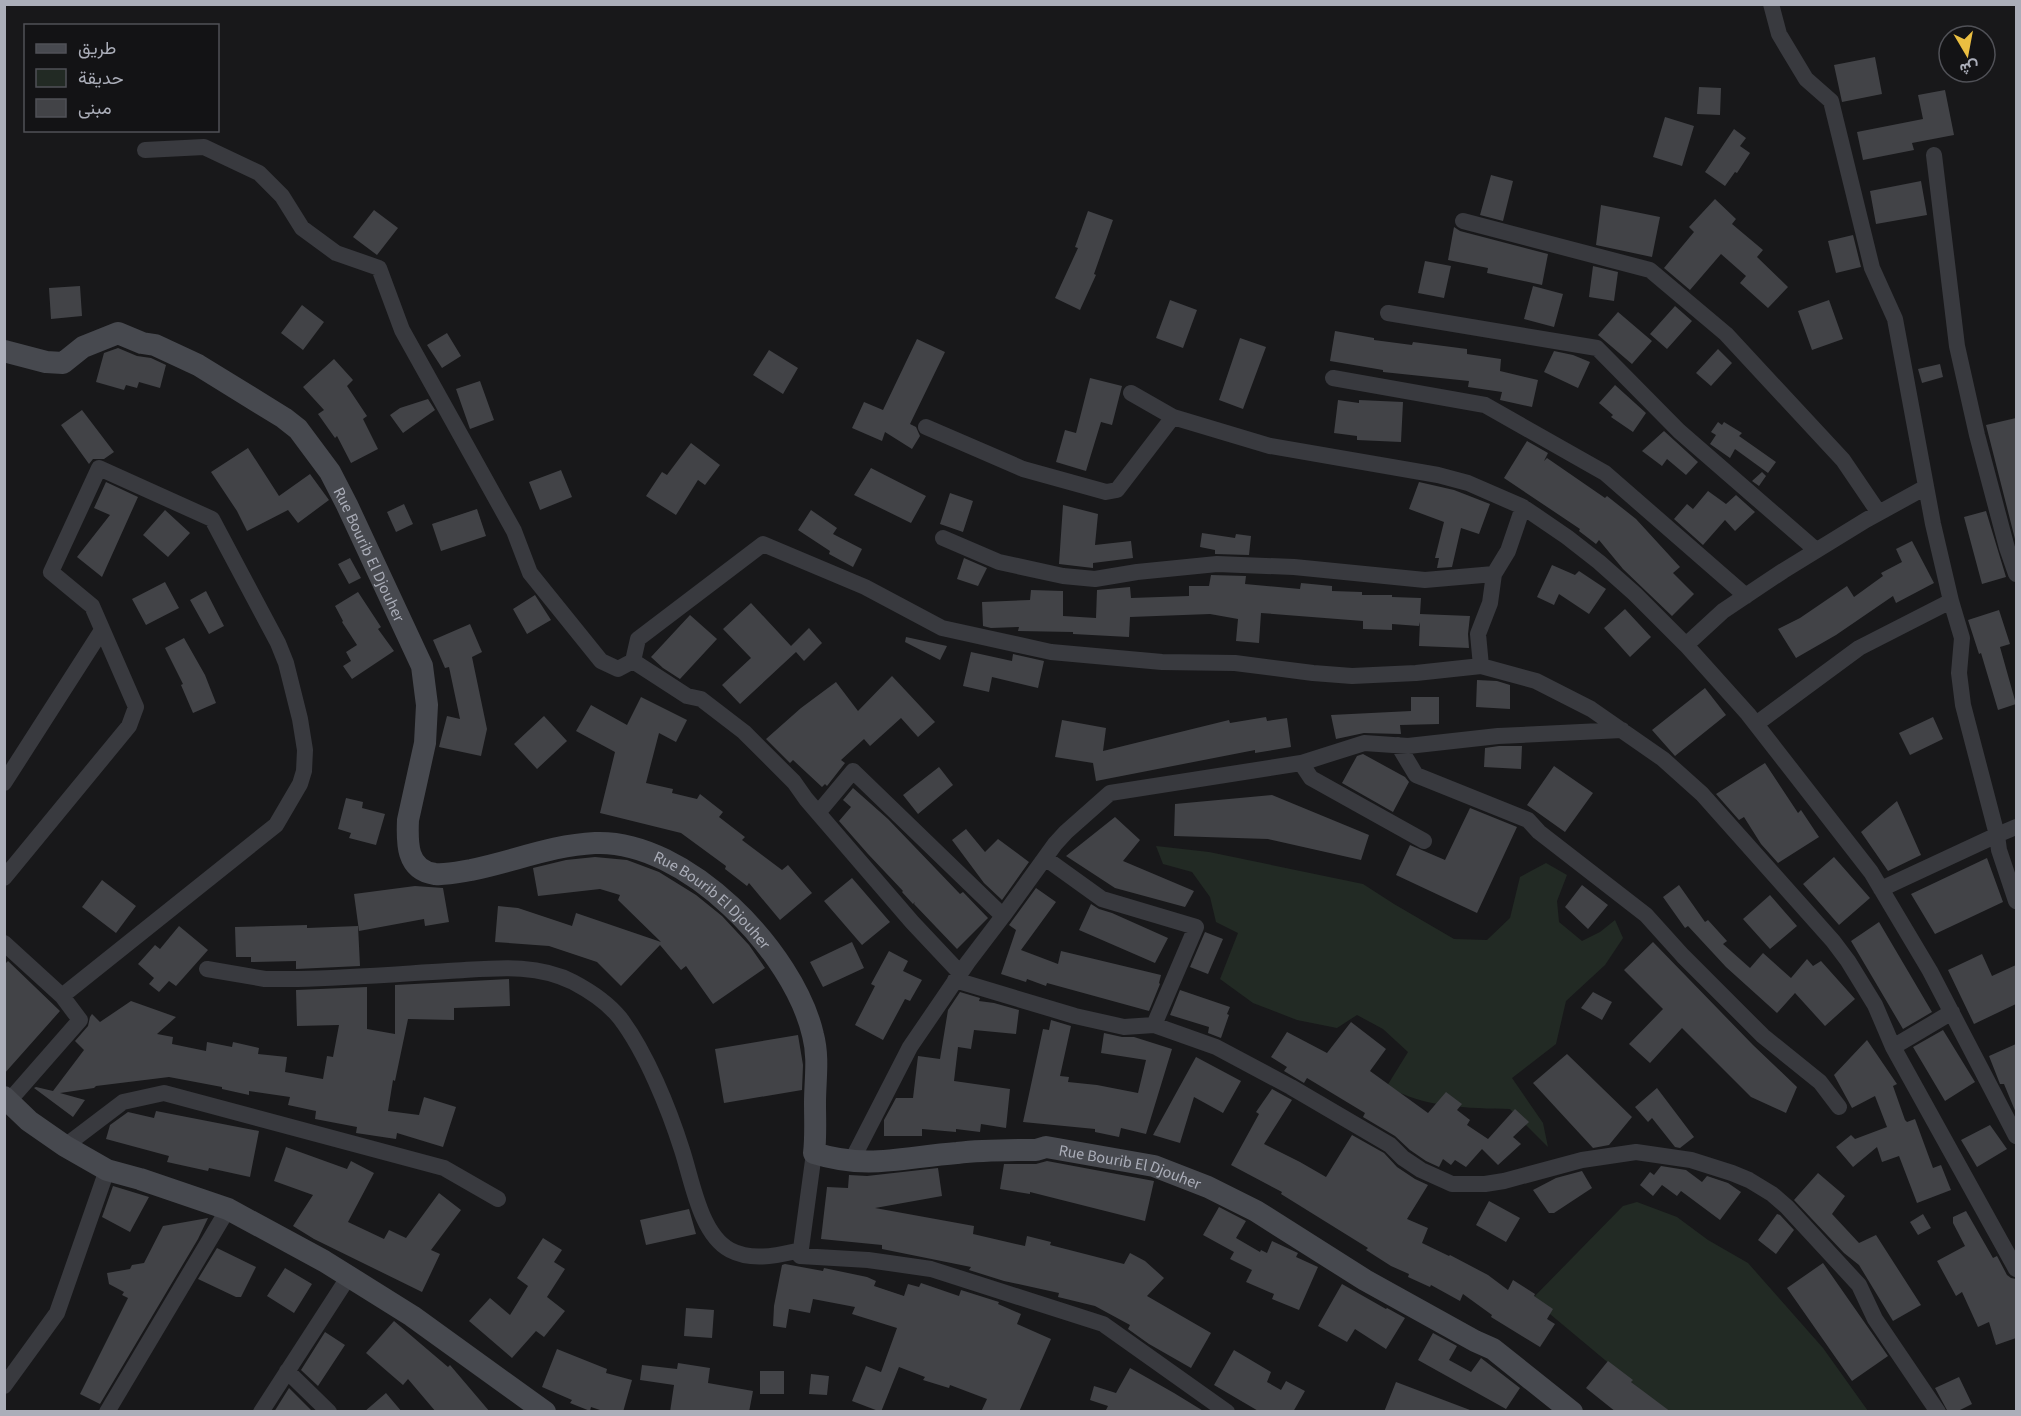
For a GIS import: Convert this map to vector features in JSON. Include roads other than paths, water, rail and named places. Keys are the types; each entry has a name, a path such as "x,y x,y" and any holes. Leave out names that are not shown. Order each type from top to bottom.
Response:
{"main road":[{"name":"Rue Bourib El Djouher","path":"4,351 46,363 63,363 83,346 118,333 142,343 155,345 198,365 298,429 330,472 422,666 427,705 425,743 408,831 409,854 414,862 434,874 448,874 491,866 553,849 598,843 641,850 689,872 717,894 756,932 782,966 801,1000 813,1033 816,1050 814,1153 851,1162 882,1163 956,1153 1036,1150 1046,1147 1171,1171 1236,1200 1365,1280 1493,1349 1572,1412"},
{"path":"7,1099 29,1121 65,1146 107,1170 141,1179 228,1209 324,1261 412,1316 524,1404 544,1412"}],"street":[{"path":"1771,4 1779,34 1806,79 1831,100 1872,268 1895,319 1926,487 1951,601 1962,638 1959,673 1963,705 1999,850 2016,902"},
{"path":"145,150 204,147 259,173 282,195 302,228 336,253 379,268 402,330 514,531 530,573 601,661 618,669 633,661 638,639 763,544 864,586 942,628 1051,652 1162,662 1235,663 1313,674 1369,676 1481,666 1536,681 1591,709 1663,759 1702,794 1833,941 1875,1005 1893,1047 2016,1269"},
{"path":"1934,155 1957,346 1977,435 2016,574"},
{"path":"1463,221 1650,270 1726,334 1843,460 1879,513"},
{"path":"1388,313 1597,348 1679,431 1816,550"},
{"path":"1333,378 1485,405 1605,473 1746,596"},
{"path":"1131,393 1173,417 1270,446 1438,475 1482,488 1523,507 1599,562 1686,645 1756,724 1871,872 1952,1012 2016,1136"},
{"path":"926,427 1023,469 1106,492 1117,490 1173,417"},
{"path":"4,878 129,726 136,706 92,606 51,572 99,468 212,519 278,643 286,663 300,719 304,771 300,784 276,825 62,996"},
{"path":"1686,645 1724,611 1746,596 1816,550 1926,487"},
{"path":"1481,666 1478,634 1490,603 1494,574 1508,551 1523,507"},
{"path":"943,538 999,562 1063,576 1095,579 1216,564 1294,567 1425,580 1494,574"},
{"path":"1756,724 1859,648 1951,601"},
{"path":"4,783 102,630"},
{"path":"633,661 687,696 701,699 744,732 794,782 958,976 1085,1018 1124,1026 1154,1025 1216,1047 1268,1074 1390,1145 1402,1158 1421,1170 1452,1184 1494,1183 1582,1160 1636,1152 1691,1160 1749,1180 1787,1207 1859,1285 1875,1319 1938,1412"},
{"path":"851,1162 910,1047 958,976 1066,832 1110,793 1301,764 1364,743 1398,745 1498,736 1622,730"},
{"path":"1398,745 1416,775 1528,820 1539,832 1646,915 1683,956 1763,1036 1820,1082 1839,1107"},
{"path":"1301,764 1311,778 1424,842"},
{"path":"818,813 853,771 1003,916"},
{"path":"1881,889 2016,828"},
{"path":"1045,858 1102,899 1196,927 1154,1025"},
{"path":"4,944 62,996 80,1020 7,1099"},
{"path":"207,969 265,979 298,979 528,969 572,981 612,1010 635,1043 668,1111 700,1208 714,1236 729,1249 749,1257 774,1256 801,1250"},
{"path":"1893,1047 1952,1012"},
{"path":"65,1146 123,1102 164,1093 444,1168 498,1198"},
{"path":"814,1153 800,1256 868,1260 931,1269 1103,1324 1227,1412"},
{"path":"4,1386 57,1313 107,1170"},
{"path":"107,1412 228,1209"},
{"path":"261,1412 349,1276"},
{"path":"287,1371 329,1412"}]}
